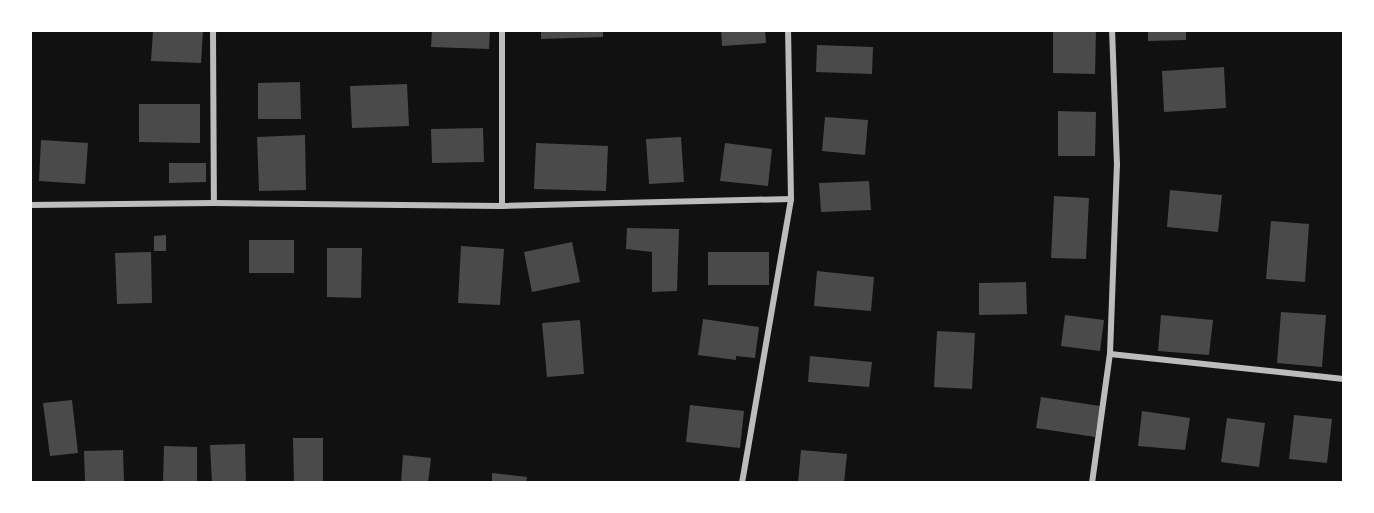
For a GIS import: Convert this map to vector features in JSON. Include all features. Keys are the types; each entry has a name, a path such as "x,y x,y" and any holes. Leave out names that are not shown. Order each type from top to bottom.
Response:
{"street":[{"path":"213,30 214,203"},
{"path":"502,30 502,206"},
{"path":"742,483 791,199 788,30"},
{"path":"1092,483 1110,354 1117,165 1112,30"},
{"path":"30,205 214,203 502,206 791,199"},
{"path":"1110,354 1344,379"}],"building":[{"path":"153,30 203,30 201,63 151,61"},
{"path":"432,30 490,30 489,49 431,47"},
{"path":"541,30 603,30 603,37 541,39"},
{"path":"721,30 765,30 766,43 722,46"},
{"path":"1053,30 1096,30 1095,74 1053,73"},
{"path":"1148,30 1186,30 1186,40 1148,41"},
{"path":"817,45 873,47 872,74 816,72"},
{"path":"1224,67 1226,108 1164,112 1162,71"},
{"path":"300,82 301,119 258,119 258,83"},
{"path":"407,84 409,126 352,128 350,86"},
{"path":"139,104 200,104 200,143 139,142"},
{"path":"1058,111 1096,112 1095,156 1058,156"},
{"path":"825,117 868,120 865,155 822,151"},
{"path":"483,128 484,162 432,163 431,129"},
{"path":"305,135 306,190 259,191 257,137"},
{"path":"681,137 684,182 649,184 646,139"},
{"path":"41,140 88,143 85,184 39,181"},
{"path":"536,143 608,146 606,191 534,189"},
{"path":"725,143 772,149 768,186 720,181"},
{"path":"169,163 206,163 206,182 169,183"},
{"path":"869,181 871,210 821,212 819,183"},
{"path":"1170,190 1222,195 1218,232 1167,227"},
{"path":"1054,196 1089,198 1086,259 1051,258"},
{"path":"1271,221 1309,224 1305,282 1266,279"},
{"path":"627,228 679,229 677,291 652,292 652,252 626,249"},
{"path":"166,235 166,251 154,251 154,236"},
{"path":"249,240 294,240 294,273 249,273"},
{"path":"572,242 580,282 532,292 524,252"},
{"path":"461,246 504,249 500,305 458,303"},
{"path":"327,248 362,248 361,298 327,297"},
{"path":"151,252 152,303 117,304 115,253"},
{"path":"708,252 769,252 769,285 708,285"},
{"path":"817,271 874,277 871,311 814,306"},
{"path":"1026,282 1027,314 979,315 979,283"},
{"path":"1281,312 1326,315 1322,367 1277,363"},
{"path":"1065,315 1104,320 1100,351 1061,346"},
{"path":"1161,315 1213,320 1209,355 1158,351"},
{"path":"703,319 759,327 755,358 736,356 736,360 698,355"},
{"path":"580,320 584,374 547,377 542,323"},
{"path":"937,331 975,333 972,389 934,387"},
{"path":"810,356 872,362 869,387 808,382"},
{"path":"1041,397 1100,406 1095,437 1036,428"},
{"path":"72,400 78,453 50,456 43,403"},
{"path":"690,405 744,411 740,448 686,442"},
{"path":"1142,411 1190,418 1185,450 1138,446"},
{"path":"1294,415 1332,419 1327,463 1289,459"},
{"path":"1227,418 1265,423 1259,467 1221,462"},
{"path":"293,438 323,438 323,483 294,483"},
{"path":"245,444 246,483 212,483 210,445"},
{"path":"164,446 197,447 197,483 163,483"},
{"path":"123,450 124,483 85,483 84,451"},
{"path":"801,450 847,454 844,483 798,483"},
{"path":"403,455 431,458 428,483 401,483"},
{"path":"492,473 527,477 526,483 492,483"}]}
